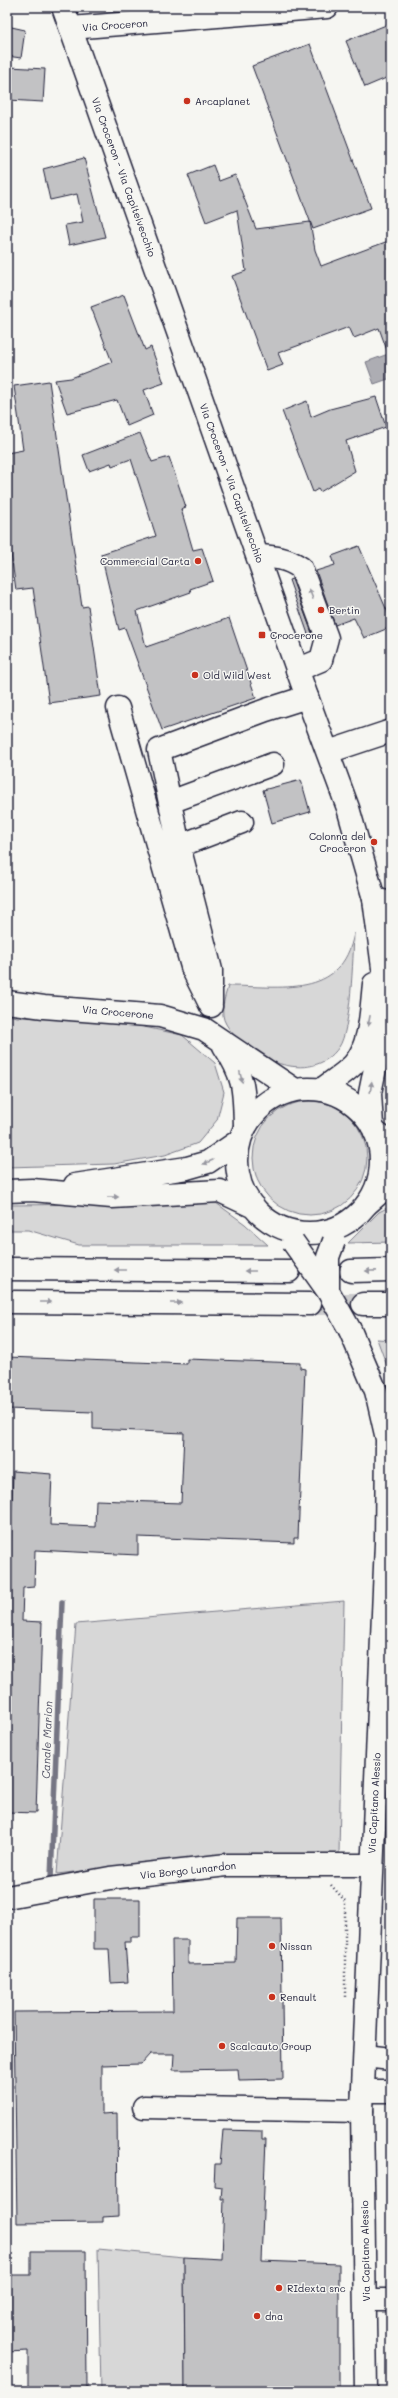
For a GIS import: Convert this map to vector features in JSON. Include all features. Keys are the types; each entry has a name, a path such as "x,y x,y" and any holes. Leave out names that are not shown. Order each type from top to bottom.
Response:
{"main road":[{"name":"Via Croceron - Via Capitelvecchio","path":"63,7 259,556 307,697 382,901 379,949"},
{"name":"Via Croceron","path":"71,28 326,7"},
{"path":"259,556 280,558 292,562 301,568 327,638 321,660 298,670"},
{"path":"204,1029 211,1006 211,970 179,846 159,750 266,710 307,697"},
{"path":"118,708 193,970 211,1006"},
{"path":"328,752 391,732"},
{"path":"170,802 273,764"},
{"path":"179,846 242,822"},
{"path":"367,1204 376,1187 381,1169 379,1133 370,1094 385,1050 386,991 379,949"},
{"path":"320,1090 353,1065 360,1055 364,1045 379,949"},
{"name":"Via Crocerone","path":"7,1002 44,1007 160,1016 204,1029 222,1043 295,1090"},
{"name":"Via Crocerone","path":"222,1043 239,1069 244,1091 243,1134 237,1163 242,1186 254,1207"},
{"path":"32,1190 188,1168 208,1162 243,1134 254,1114 266,1103 280,1095 295,1090 320,1090 336,1094 351,1102 363,1113 379,1133"},
{"path":"7,1190 32,1190 112,1197 220,1190 254,1207 288,1235 327,1231 347,1222 391,1183"},
{"name":"Via Capitano Alessio","path":"328,1291 328,1258 334,1241 347,1222"},
{"name":"Via Capitano Alessio","path":"288,1235 328,1291 350,1330 376,1391 387,1439 386,1543 371,1865 363,2101 366,2391"},
{"path":"7,1269 289,1271"},
{"path":"351,1271 391,1270"},
{"path":"7,1302 310,1304"},
{"path":"363,1304 391,1304"},
{"name":"Via Borgo Lunardon","path":"7,1896 110,1878 227,1865 371,1865"},
{"path":"365,2056 391,2059"},
{"path":"144,2107 363,2101 391,2091"},
{"path":"366,2300 391,2300"}],"shaded area":[{"path":"391,353 391,378 374,384 366,362"},
{"path":"354,933 351,993 346,1025 339,1047 327,1059 312,1065 296,1067 280,1064 263,1057 248,1048 235,1036 226,1024 223,1015 223,1005 228,986 288,987 306,985 323,979 337,970 347,955"},
{"path":"7,1015 17,1017 116,1021 182,1035 215,1063 224,1092 217,1120 198,1143 165,1155 114,1164 7,1167"},
{"path":"310,1101 321,1102 332,1106 350,1118 362,1136 366,1147 366,1169 362,1180 350,1198 332,1210 321,1214 310,1215 299,1214 288,1210 270,1198 258,1180 254,1169 253,1158 254,1147 258,1136 270,1118 288,1106 299,1102"},
{"path":"216,1203 245,1224 268,1245 79,1245 28,1230 7,1230 7,1205"},
{"path":"391,1206 391,1242 348,1243 379,1212"},
{"path":"377,1339 391,1340 391,1377"},
{"path":"344,1601 339,1854 206,1856 57,1874 76,1624"},
{"path":"98,2249 184,2257 185,2391 101,2391"}],"building":[{"path":"391,23 391,76 365,87 346,41"},
{"path":"7,26 25,30 21,58 7,56"},
{"path":"310,44 371,208 313,229 252,66"},
{"path":"10,67 45,69 43,102 8,100"},
{"path":"84,158 105,237 69,245 65,225 83,222 77,194 50,200 43,169"},
{"path":"213,165 219,181 235,175 256,229 310,222 315,250 321,266 391,240 391,355 389,356 379,328 354,338 349,327 278,353 283,365 267,371 232,276 246,271 237,210 206,222 188,175"},
{"path":"124,295 145,350 151,347 164,383 144,390 153,415 127,426 117,400 67,413 55,380 71,378 112,362 91,307"},
{"path":"49,381 82,607 88,606 101,696 49,703 33,588 16,590 7,525 7,453 23,450 14,386"},
{"path":"376,397 386,427 346,441 355,471 320,492 318,489 313,492 282,411 307,401 311,417 330,409"},
{"path":"140,433 152,462 169,457 186,507 181,509 193,550 202,548 213,581 190,589 191,592 137,611 146,647 229,618 256,698 162,730 125,628 119,630 101,554 156,536 131,459 112,466 111,463 89,471 83,455"},
{"path":"359,546 391,620 391,627 364,638 354,618 335,625 316,571 335,565 332,556"},
{"path":"292,579 312,633 308,634 289,580"},
{"path":"301,780 310,812 272,823 263,790"},
{"path":"7,1357 187,1364 187,1359 300,1363 300,1368 305,1369 298,1538 294,1538 294,1543 138,1537 138,1555 35,1550 34,1587 23,1588 22,1621 42,1622 36,1813 7,1812 7,1555 10,1555 13,1471 52,1474 50,1525 95,1527 96,1500 181,1503 184,1433 93,1429 93,1412 7,1409"},
{"path":"94,1899 140,1899 140,1937 131,1937 131,1942 125,1942 128,1982 111,1983 109,1949 94,1949"},
{"path":"237,1918 281,1918 283,2079 239,2080 238,2069 173,2070 174,2054 150,2054 141,2064 102,2065 102,2114 117,2113 118,2216 103,2217 103,2222 17,2223 14,2012 173,2011 172,1940 188,1940 188,1964 236,1963"},
{"path":"223,2130 262,2131 262,2139 266,2139 261,2261 339,2264 339,2391 185,2391 184,2257 222,2259 224,2199 221,2199 222,2187 214,2186 215,2164 220,2164"},
{"path":"31,2251 86,2251 87,2391 28,2391 28,2351 7,2352 7,2275 31,2275"}],"waterway":[{"name":"Canale Marion","path":"51,1879 62,1602"}],"tunnel":[{"path":"310,1304 363,1304"}],"place":[{"name":"Arcaplanet","path":"187,101"},
{"name":"Commercial Carta","path":"198,561"},
{"name":"Bertin","path":"321,610"},
{"name":"Crocerone","path":"262,635"},
{"name":"Old Wild West","path":"195,675"},
{"name":"Colonna del Croceron","path":"374,842"},
{"name":"Nissan","path":"272,1946"},
{"name":"Renault","path":"272,1997"},
{"name":"Scalcauto Group","path":"222,2046"},
{"name":"RIdexta snc","path":"279,2288"},
{"name":"dna","path":"257,2316"}]}
